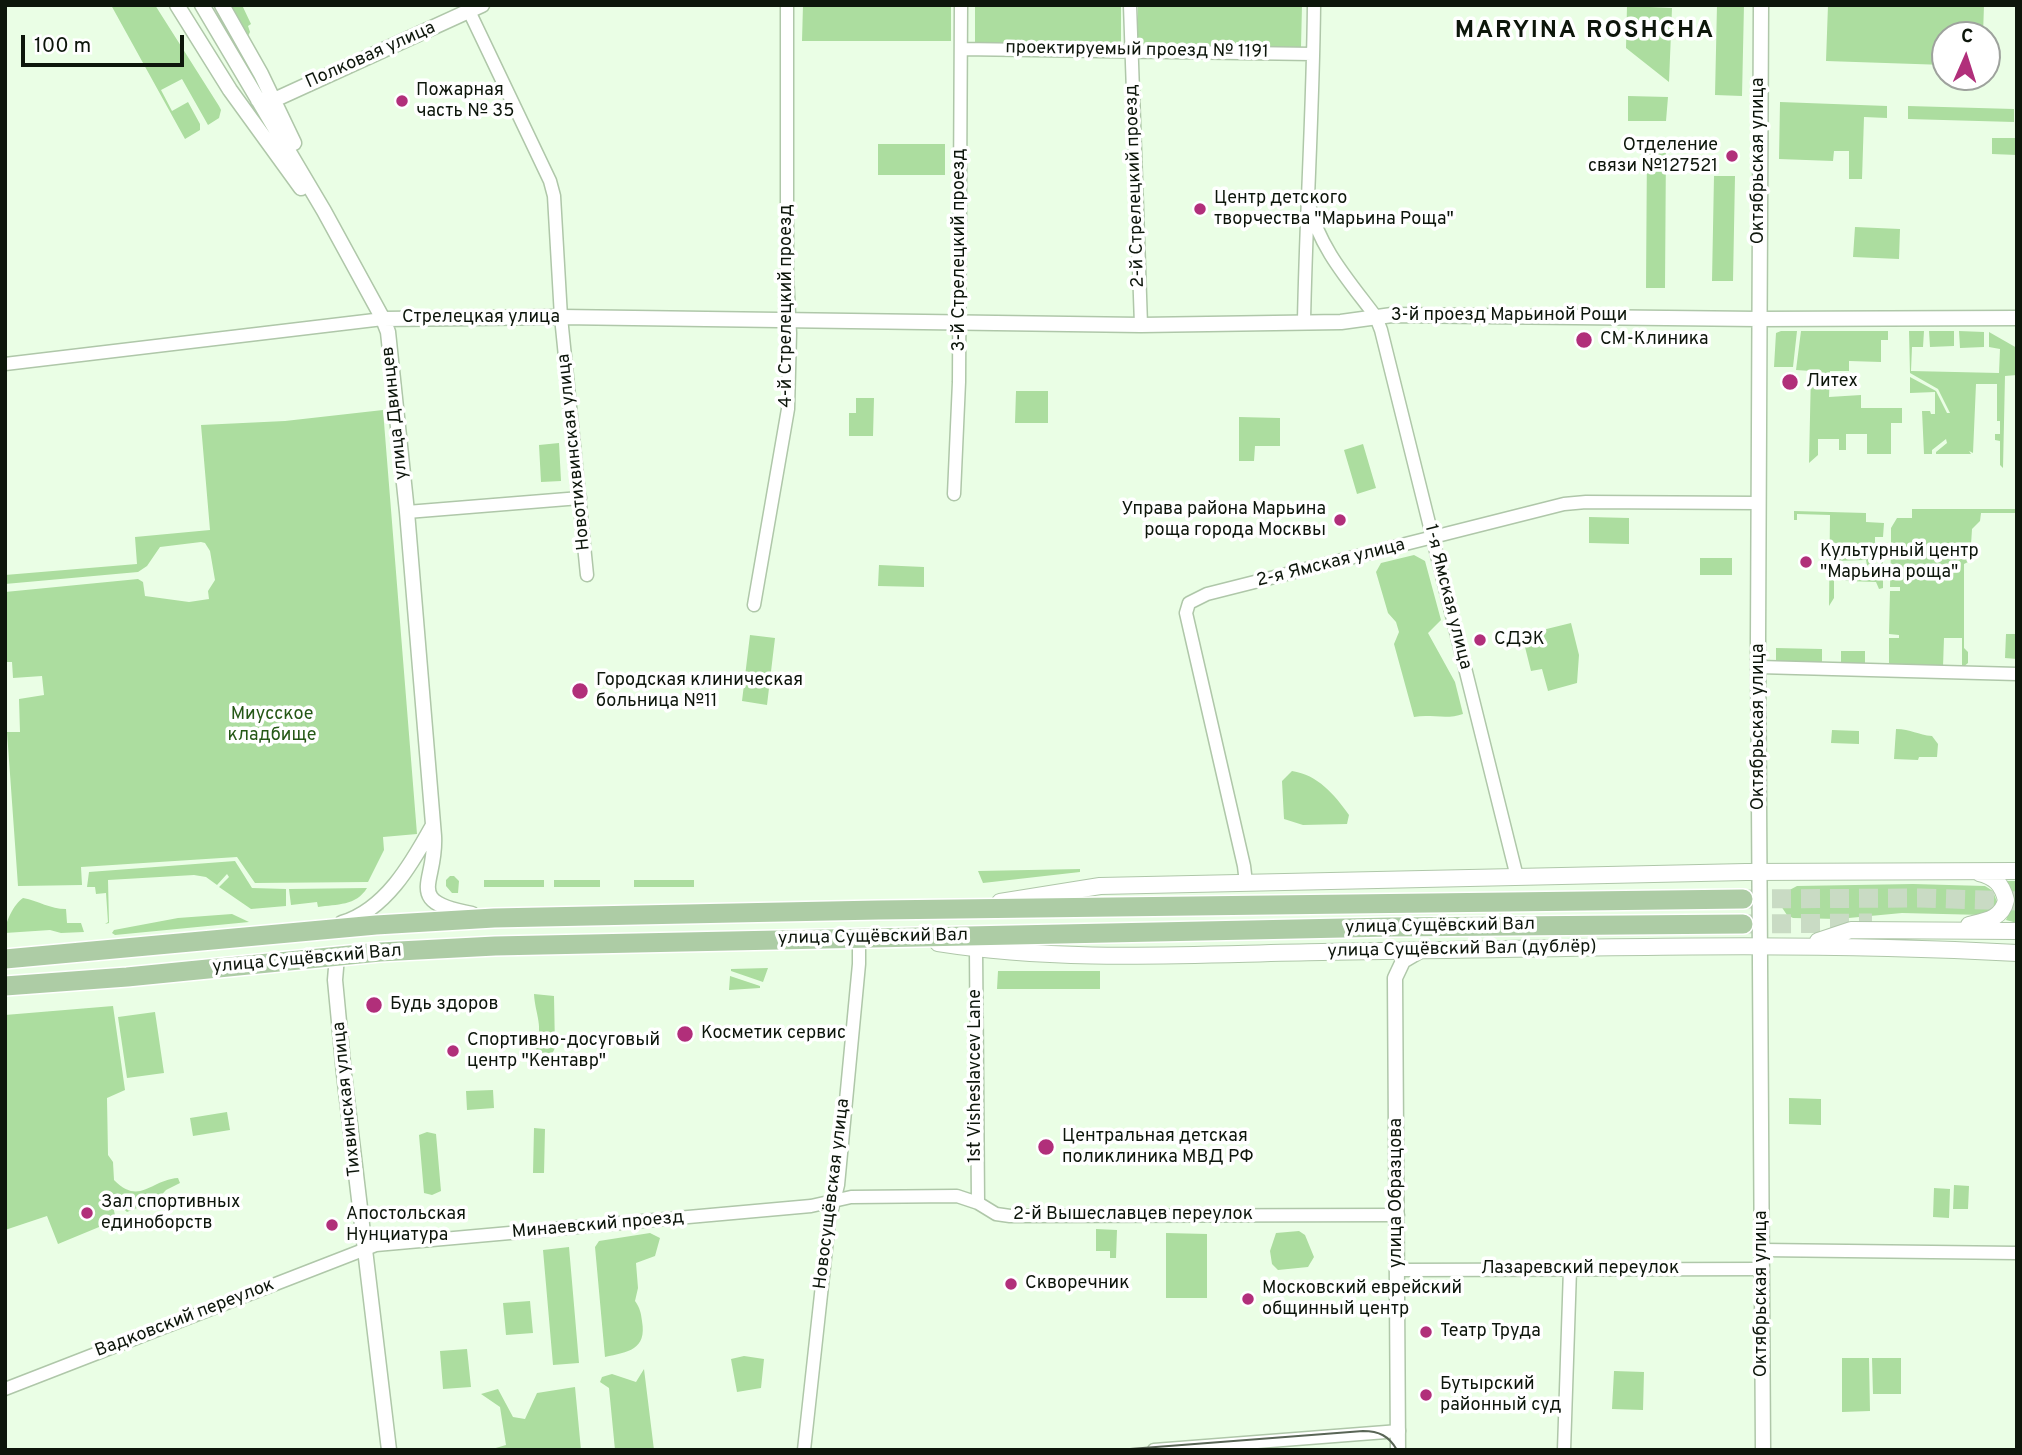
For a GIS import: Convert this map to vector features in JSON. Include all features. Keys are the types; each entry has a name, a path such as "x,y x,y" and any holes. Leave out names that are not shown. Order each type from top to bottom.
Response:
{"main road":[{"path":"1944,930 1990,920 2000,913 2006,900 1999,883 1990,876 1956,870"},
{"path":"963,909 1100,886 1761,872 2017,871"},
{"name":"улица Сущёвский Вал","path":"6,959 320,930 494,918 1743,899"},
{"name":"улица Сущёвский Вал","path":"10,987 337,956 495,946 1377,928 1743,924"},
{"path":"1806,945 1851,930 2017,931"},
{"name":"улица Сущёвский Вал (дублёр)","path":"908,938 976,949 1093,956 1760,945 1920,947 2017,953"}],"street":[{"path":"177,5 230,90 301,188 324,211"},
{"name":"улица Двинцев","path":"202,5 324,211 383,319 389,342 407,512 435,850 426,884 427,893 432,901 453,910 494,918"},
{"path":"222,5 274,100 317,188 324,211"},
{"name":"4-й Стрелецкий проезд","path":"754,605 788,408 787,5"},
{"name":"3-й Стрелецкий проезд","path":"954,494 959,322 961,5"},
{"name":"2-й Стрелецкий проезд","path":"1130,5 1141,325"},
{"path":"1304,321 1314,5"},
{"name":"Октябрьская улица","path":"1760,5 1758,319 1763,1450"},
{"name":"Полковая улица","path":"258,100 274,100 476,8"},
{"name":"Новотихвинская улица","path":"476,8 554,196 561,317 587,575"},
{"name":"проектируемый проезд № 1191","path":"961,49 1313,54"},
{"path":"1309,204 1314,225 1324,247 1376,317"},
{"name":"3-й проезд Марьиной Рощи","path":"959,322 1141,325 1341,322 1392,314 1758,319 2017,318"},
{"name":"Стрелецкая улица","path":"5,364 383,319 561,317 959,322"},
{"name":"1-я Ямская улица","path":"1376,317 1399,399 1517,877"},
{"path":"407,512 580,498"},
{"name":"2-я Ямская улица","path":"1246,883 1186,607 1197,597 1564,504 1759,503"},
{"path":"1759,667 2017,674"},
{"path":"320,930 363,915 374,908 419,852 432,827"},
{"name":"Новосущёвская улица","path":"804,1450 832,1203 838,1185 859,964 859,938"},
{"name":"1st Visheslavcev Lane","path":"976,949 978,1203"},
{"path":"1395,978 1403,961 1420,951"},
{"path":"1368,952 1386,961 1395,978"},
{"name":"Тихвинская улица","path":"337,956 335,980 389,1450"},
{"name":"улица Образцова","path":"1395,978 1398,1450"},
{"name":"2-й Вышеславцев переулок","path":"832,1203 851,1197 935,1195 957,1196 978,1203 996,1214 1010,1216 1398,1214"},
{"name":"Минаевский проезд","path":"365,1249 386,1244 832,1203"},
{"name":"Вадковский переулок","path":"5,1389 365,1249"},
{"path":"1762,1250 2017,1253"},
{"path":"1563,1450 1570,1269"},
{"name":"Лазаревский переулок","path":"1398,1270 1762,1269"},
{"path":"1154,1450 1399,1431"}],"green space":[{"path":"111,5 155,5 219,106 219,118 208,125 182,79 161,90 172,111 188,102 200,124 200,130 185,139"},
{"path":"231,5 242,5 251,24 248,26 248,36"},
{"path":"803,5 951,5 951,41 802,41"},
{"path":"975,5 1121,5 1121,43 975,42"},
{"path":"1138,5 1302,5 1301,47 1138,45"},
{"path":"1717,5 1744,5 1742,96 1715,95"},
{"path":"1828,5 1984,5 1983,21 1931,21 1931,65 1826,61"},
{"path":"1627,6 1672,8 1669,82 1626,48"},
{"path":"1628,96 1668,97 1666,121 1628,121"},
{"path":"1780,102 1887,106 1887,118 1864,117 1862,179 1849,179 1849,151 1834,151 1833,161 1779,159"},
{"path":"1908,106 2014,109 2014,122 1908,119"},
{"path":"1992,138 2017,138 2017,155 1992,154"},
{"path":"878,144 945,144 945,175 878,175"},
{"path":"1647,144 1666,144 1665,288 1646,288"},
{"path":"1714,176 1735,176 1733,281 1712,281"},
{"path":"1855,227 1900,229 1899,259 1853,257"},
{"path":"1797,331 1793,367 1774,367 1776,333"},
{"path":"1801,331 1888,331 1888,340 1881,340 1881,362 1849,361 1849,371 1830,371 1829,397 1861,395 1861,408 1902,408 1902,423 1891,423 1891,454 1867,454 1867,434 1846,434 1846,450 1839,450 1839,439 1818,439 1818,455 1809,463 1811,371 1796,370"},
{"path":"1909,331 1924,331 1923,347 1912,347 1911,371 1999,373 2000,349 1989,347 1989,332 2017,348 2017,375 2005,376 2003,468 2000,465 2000,441 1995,440 1995,434 2000,434 2000,421 1997,421 1997,384 1976,384 1973,453 1969,451 1971,454 1936,454 1947,443 1946,439 1932,450 1932,454 1924,454 1922,411 1935,414 1935,392 1910,393 1910,377 1936,391 1947,413 1950,413 1938,389 1910,373"},
{"path":"1929,331 1954,331 1954,346 1930,347"},
{"path":"1959,331 1984,332 1984,347 1960,348"},
{"path":"1016,391 1048,391 1048,423 1015,423"},
{"path":"856,398 874,398 873,436 849,436 849,413 856,413"},
{"name":"Миусское кладбище","path":"383,410 417,834 383,837 384,850 368,882 255,883 237,857 81,867 82,885 18,886 7,732 20,732 19,699 44,695 42,676 13,678 12,662 5,662 5,592 138,579 143,582 145,596 189,602 209,599 208,591 215,580 210,551 205,543 201,542 160,547 147,566 138,572 5,584 5,575 137,564 135,537 210,530 201,425 285,421"},
{"path":"1239,417 1280,418 1280,446 1255,446 1254,461 1239,461"},
{"path":"559,443 561,481 541,482 539,445"},
{"path":"1363,444 1376,488 1357,494 1344,450"},
{"path":"1912,509 2017,509 2017,513 1981,513 1980,521 1972,529 1970,561 1964,564 1964,648 1968,652 1968,663 1962,668 1962,638 1944,638 1943,667 1892,666 1889,663 1889,638 1899,638 1899,635 1889,634 1890,591 1900,591 1900,587 1890,587 1891,549 1901,549 1901,545 1891,545 1891,528 1897,518 1912,518"},
{"path":"1794,511 1866,513 1866,522 1884,523 1883,537 1875,537 1875,549 1883,551 1875,551 1875,557 1883,558 1883,565 1881,561 1873,560 1867,566 1866,560 1833,561 1830,564 1830,577 1838,578 1834,579 1834,598 1829,606 1830,515 1797,514 1797,520 1794,520"},
{"path":"1589,517 1629,518 1629,544 1589,543"},
{"path":"1414,555 1425,561 1441,620 1428,633 1455,682 1463,714 1457,716 1414,717 1394,644 1399,632 1396,622 1388,613 1376,572 1381,563"},
{"path":"1700,558 1732,558 1732,575 1700,575"},
{"path":"879,565 924,567 924,587 878,586"},
{"path":"1861,573 1866,580 1876,580 1879,575 1883,576 1883,588 1879,589 1876,582 1846,581 1843,578 1845,574 1847,579 1858,579"},
{"path":"1571,623 1579,655 1577,683 1548,691 1542,669 1531,671 1522,635"},
{"path":"2006,634 2017,634 2017,659 2005,658"},
{"path":"750,635 775,638 767,705 742,701"},
{"path":"1776,648 1822,649 1822,664 1776,662"},
{"path":"1841,651 1865,651 1865,665 1841,663"},
{"path":"1896,729 1932,736 1938,744 1937,757 1919,757 1918,760 1894,759"},
{"path":"1832,730 1859,731 1859,744 1831,743"},
{"path":"1292,771 1318,781 1331,793 1349,815 1347,824 1303,825 1284,819 1282,781"},
{"path":"235,861 252,888 286,889 286,906 251,909 219,887 229,877 227,874 217,885 206,877 194,875 108,880 109,923 105,924 108,922 106,893 96,894 95,887 87,887 89,872"},
{"path":"1080,869 1080,872 983,883 978,871"},
{"path":"450,876 459,881 458,893 452,893 446,886 446,880"},
{"path":"484,880 544,880 544,887 484,887"},
{"path":"554,880 600,880 600,887 554,887"},
{"path":"634,880 694,880 694,887 634,887"},
{"path":"2007,881 2017,881 2017,923 2006,920 2013,902"},
{"path":"1797,886 1985,886 1993,891 1997,902 1995,908 1984,915 1902,913 1838,919 1793,918 1787,915 1781,906 1784,893"},
{"path":"367,888 352,901 318,907 317,902 291,905 289,889"},
{"path":"23,898 66,909 67,923 81,923 84,932 61,933 50,930 5,933 16,904"},
{"path":"232,914 249,922 115,935 112,933 114,930 178,918"},
{"path":"768,968 763,982 731,971 731,969"},
{"path":"998,971 1100,971 1100,989 997,989"},
{"path":"730,976 760,986 760,988 729,990"},
{"path":"534,994 554,996 555,1048 551,1056 540,1056 534,1046 539,1027"},
{"path":"113,1006 125,1090 107,1098 108,1155 113,1162 114,1180 131,1191 145,1190 178,1178 180,1183 166,1190 157,1200 127,1212 111,1197 116,1220 58,1244 47,1216 5,1230 5,1015"},
{"path":"155,1012 164,1073 127,1078 118,1017"},
{"path":"493,1090 494,1108 467,1110 466,1091"},
{"path":"1789,1098 1821,1099 1821,1125 1789,1124"},
{"path":"227,1112 230,1130 193,1136 190,1118"},
{"path":"534,1128 545,1129 544,1173 533,1173"},
{"path":"427,1132 436,1134 441,1191 432,1195 424,1193 419,1135"},
{"path":"1954,1185 1969,1186 1968,1209 1953,1209"},
{"path":"1934,1188 1950,1189 1949,1218 1933,1217"},
{"path":"1096,1229 1117,1230 1116,1258 1110,1258 1110,1251 1096,1251"},
{"path":"1299,1231 1305,1235 1314,1257 1308,1267 1278,1270 1272,1264 1270,1251 1276,1233"},
{"path":"650,1233 660,1238 655,1256 636,1263 638,1288 635,1301 641,1315 642,1338 634,1348 605,1357 595,1247 599,1241"},
{"path":"1166,1233 1207,1234 1207,1298 1166,1298"},
{"path":"569,1247 579,1363 553,1365 543,1250"},
{"path":"530,1301 533,1333 506,1335 503,1303"},
{"path":"467,1349 471,1387 443,1389 440,1351"},
{"path":"744,1356 764,1359 761,1388 737,1392 731,1359"},
{"path":"1842,1358 1869,1358 1870,1411 1842,1412"},
{"path":"1872,1358 1901,1358 1901,1394 1873,1394"},
{"path":"644,1369 654,1450 615,1450 609,1388 600,1382 602,1377 612,1374 636,1382"},
{"path":"1614,1371 1644,1372 1643,1410 1612,1409"},
{"path":"575,1387 581,1450 489,1450 506,1445 500,1407 481,1394 498,1389 513,1417 525,1419 537,1393"}],"tunnel":[{"path":"1743,899 1920,898 2017,901"},
{"path":"1743,924 1872,923"}],"tram line":[{"path":"1117,1450 1363,1431 1383,1435 1397,1450"}],"place":[{"name":"Пожарная часть № 35","path":"402,101"},
{"name":"Отделение связи №127521","path":"1732,156"},
{"name":"Центр детского творчества \"Марьина Роща\"","path":"1200,209"},
{"name":"СМ-Клиника","path":"1584,340"},
{"name":"Литех","path":"1790,382"},
{"name":"Управа района Марьина роща города Москвы","path":"1340,520"},
{"name":"Культурный центр \"Марьина роща\"","path":"1806,562"},
{"name":"СДЭК","path":"1480,640"},
{"name":"Городская клиническая больница №11","path":"580,691"},
{"name":"Будь здоров","path":"374,1005"},
{"name":"Косметик сервис","path":"685,1034"},
{"name":"Спортивно-досуговый центр \"Кентавр\"","path":"453,1051"},
{"name":"Центральная детская поликлиника МВД РФ","path":"1046,1147"},
{"name":"Зал спортивных единоборств","path":"87,1213"},
{"name":"Апостольская Нунциатура","path":"332,1225"},
{"name":"Скворечник","path":"1011,1284"},
{"name":"Московский еврейский общинный центр","path":"1248,1299"},
{"name":"Театр Труда","path":"1426,1332"},
{"name":"Бутырский районный суд","path":"1426,1395"}],"district":[{"name":"MARYINA ROSHCHA","path":"1585,32"}]}
